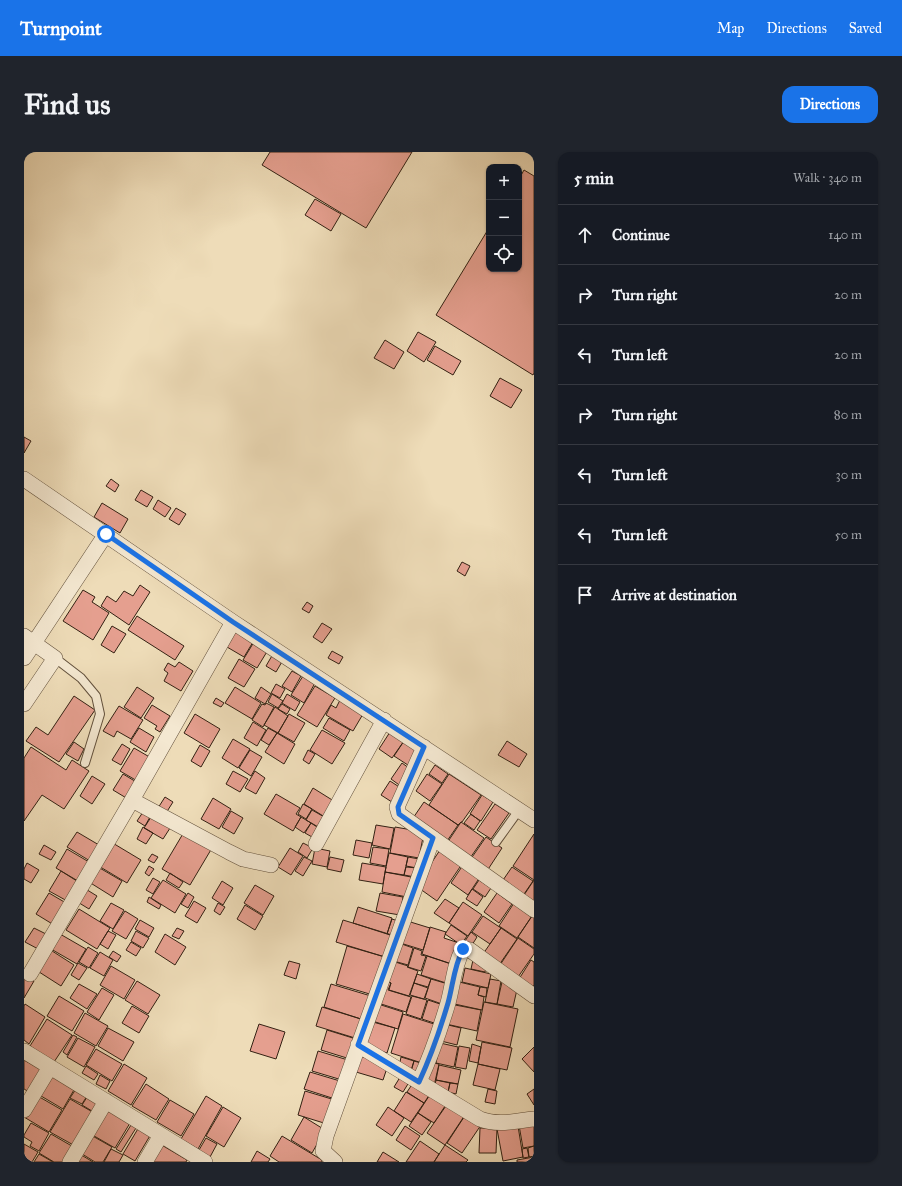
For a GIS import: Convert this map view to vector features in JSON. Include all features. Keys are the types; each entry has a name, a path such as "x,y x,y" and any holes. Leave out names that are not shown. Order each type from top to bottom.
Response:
{"street":[{"path":"24,479 233,622 534,820"},
{"path":"24,658 29,640 106,534"},
{"path":"30,974 132,800 233,622"},
{"path":"24,704 55,658 29,640"},
{"path":"316,844 384,720"},
{"path":"424,747 398,807 399,814 534,910"},
{"path":"132,800 243,859 271,865"},
{"path":"335,1162 323,1151 326,1136 433,838"},
{"path":"419,1082 439,1033 458,958 463,949 470,950 534,996"},
{"path":"358,1045 463,1110 489,1123 534,1119"},
{"path":"24,1051 205,1162"},
{"path":"24,1110 50,1067"},
{"path":"70,1162 106,1101"},
{"path":"145,1162 161,1135"}],"lane":[{"path":"55,658 81,678 96,696 100,714 85,763"},
{"path":"496,842 519,810"}],"building":[{"path":"270,152 412,152 366,228 262,165"},
{"path":"524,170 534,176 533,375 436,315 486,233 486,272 522,272 522,174"},
{"path":"315,199 341,214 331,231 305,215"},
{"path":"418,332 436,342 424,362 407,351"},
{"path":"385,340 404,352 394,369 374,358"},
{"path":"435,346 461,361 453,375 427,360"},
{"path":"500,378 522,390 511,408 490,396"},
{"path":"24,437 31,441 24,453"},
{"path":"111,479 119,485 115,492 106,486"},
{"path":"141,490 153,497 147,507 135,500"},
{"path":"158,500 171,508 165,517 153,509"},
{"path":"102,503 128,519 120,533 94,517"},
{"path":"176,508 186,514 179,525 169,519"},
{"path":"462,562 470,566 465,576 457,571"},
{"path":"140,585 150,592 129,625 101,606 107,596 116,602 124,591 133,596"},
{"path":"83,590 95,597 92,602 109,613 93,640 63,621"},
{"path":"307,602 313,606 309,613 302,609"},
{"path":"137,616 184,646 175,660 128,630"},
{"path":"322,623 332,629 322,643 313,637"},
{"path":"112,626 126,634 114,653 101,645"},
{"path":"236,631 253,642 244,657 227,647"},
{"path":"254,642 268,650 257,668 243,660"},
{"path":"332,651 343,657 339,664 328,658"},
{"path":"273,654 283,660 276,672 266,666"},
{"path":"239,659 255,669 244,687 228,678"},
{"path":"179,662 193,671 181,691 164,681 168,673 164,670 168,663 175,667"},
{"path":"292,671 301,676 292,692 282,686"},
{"path":"303,676 315,683 304,703 291,695"},
{"path":"276,684 285,689 280,698 271,693"},
{"path":"315,686 335,698 317,727 297,715"},
{"path":"137,687 154,698 141,718 124,707"},
{"path":"235,687 261,703 252,719 225,703"},
{"path":"261,687 271,694 265,704 255,698"},
{"path":"272,694 283,701 278,708 268,702"},
{"path":"287,694 300,702 295,711 282,703"},
{"path":"74,696 95,710 59,762 26,741 36,727 48,735"},
{"path":"216,698 224,703 221,707 213,703"},
{"path":"340,700 363,714 353,731 326,715 331,705 336,708"},
{"path":"266,703 274,707 263,727 252,720 262,704 265,705"},
{"path":"282,704 290,709 287,714 278,709"},
{"path":"152,705 170,716 160,732 155,729 157,726 144,718"},
{"path":"119,706 143,720 131,739 117,731 114,737 103,731"},
{"path":"275,707 288,716 278,733 264,725"},
{"path":"195,714 220,729 209,748 184,733"},
{"path":"289,714 305,723 294,742 278,733"},
{"path":"329,718 350,730 344,741 323,728"},
{"path":"253,722 266,730 257,746 244,738"},
{"path":"139,728 154,737 146,752 130,742"},
{"path":"268,728 277,733 269,745 261,740"},
{"path":"322,730 345,743 332,764 310,750"},
{"path":"390,732 404,741 392,758 379,749"},
{"path":"277,733 295,744 284,764 265,752"},
{"path":"233,739 250,749 238,768 222,758"},
{"path":"404,741 421,752 411,767 394,756"},
{"path":"507,741 527,754 519,767 498,755"},
{"path":"74,742 84,749 78,761 66,754"},
{"path":"122,744 130,749 121,765 112,760"},
{"path":"200,745 210,751 201,767 191,761"},
{"path":"31,747 66,770 72,760 89,771 64,809 42,795 24,821 24,758"},
{"path":"134,748 153,759 139,782 120,771"},
{"path":"250,750 262,757 251,776 239,768"},
{"path":"308,750 315,754 309,764 303,760"},
{"path":"402,763 413,771 402,787 391,779"},
{"path":"435,765 448,774 442,783 429,774"},
{"path":"233,771 248,779 240,792 226,784"},
{"path":"255,771 265,778 256,794 245,788"},
{"path":"123,774 138,783 128,799 113,790"},
{"path":"427,774 442,784 430,801 416,791"},
{"path":"449,774 481,795 462,822 458,825 429,805"},
{"path":"92,776 105,784 92,804 80,796"},
{"path":"390,781 404,790 395,804 381,795"},
{"path":"313,788 337,803 328,819 304,804"},
{"path":"276,794 300,808 296,814 301,817 293,831 264,814"},
{"path":"482,795 493,802 481,821 470,814"},
{"path":"165,797 173,802 166,813 158,808"},
{"path":"213,798 231,809 219,829 201,819"},
{"path":"424,802 458,825 445,844 411,821"},
{"path":"303,804 312,809 306,819 298,814"},
{"path":"495,804 509,813 491,839 477,830"},
{"path":"312,810 326,818 320,828 306,820"},
{"path":"231,811 243,818 234,834 222,827"},
{"path":"143,812 150,817 145,826 137,821"},
{"path":"153,814 172,825 163,839 144,828"},
{"path":"471,814 480,821 474,830 464,823"},
{"path":"301,817 311,823 304,833 295,827"},
{"path":"461,822 484,838 468,861 445,846"},
{"path":"311,823 317,827 312,837 305,833"},
{"path":"376,825 394,828 390,849 372,845"},
{"path":"143,827 153,833 146,844 137,839"},
{"path":"395,827 424,832 419,858 390,853"},
{"path":"77,832 99,845 90,861 67,847"},
{"path":"184,832 212,848 190,885 162,869"},
{"path":"534,834 534,880 513,866"},
{"path":"486,837 502,848 485,874 468,863"},
{"path":"356,840 372,843 369,858 353,855"},
{"path":"111,842 141,860 127,883 97,865"},
{"path":"303,843 313,848 307,858 298,852"},
{"path":"44,845 56,852 51,860 39,854"},
{"path":"373,847 389,849 386,866 370,863"},
{"path":"290,848 303,856 291,875 278,867"},
{"path":"315,848 330,851 327,867 312,864"},
{"path":"67,849 89,862 78,881 56,868"},
{"path":"440,850 462,864 437,901 416,886"},
{"path":"389,853 408,857 404,875 385,872"},
{"path":"152,854 158,857 154,863 148,860"},
{"path":"304,857 312,861 303,876 295,871"},
{"path":"330,857 344,860 341,872 327,869"},
{"path":"408,857 419,859 417,868 406,866"},
{"path":"27,863 39,870 31,883 24,879 24,869"},
{"path":"362,863 386,867 383,884 359,880"},
{"path":"463,865 480,877 468,895 451,883"},
{"path":"149,866 154,869 149,876 145,873"},
{"path":"98,867 122,881 113,897 89,882"},
{"path":"406,867 417,868 415,877 404,875"},
{"path":"512,867 533,881 522,897 501,883"},
{"path":"61,871 80,883 69,902 49,891"},
{"path":"385,872 411,877 407,897 382,892"},
{"path":"170,873 183,882 179,888 166,880"},
{"path":"153,878 160,882 153,894 146,890"},
{"path":"163,880 186,894 175,913 151,898"},
{"path":"479,880 491,888 485,897 473,889"},
{"path":"534,880 534,906 522,898"},
{"path":"222,881 233,888 223,905 212,898"},
{"path":"255,885 274,896 263,915 244,903"},
{"path":"84,888 97,896 89,909 76,901"},
{"path":"472,889 483,897 477,906 466,899"},
{"path":"49,893 66,903 54,925 36,914"},
{"path":"188,893 194,897 188,908 181,904"},
{"path":"380,893 403,897 400,915 376,911"},
{"path":"497,893 512,904 499,923 484,912"},
{"path":"149,897 161,905 159,909 147,902"},
{"path":"445,899 459,908 449,923 434,913"},
{"path":"194,901 206,908 197,923 185,916"},
{"path":"463,902 482,915 468,936 449,923"},
{"path":"111,903 124,910 113,929 100,921"},
{"path":"218,903 225,907 220,915 214,911"},
{"path":"514,903 532,916 517,938 499,926"},
{"path":"245,905 263,916 255,930 237,919"},
{"path":"358,907 392,918 387,934 353,923"},
{"path":"79,909 110,928 97,949 66,930"},
{"path":"125,911 138,919 126,939 112,931"},
{"path":"483,916 501,928 490,944 472,932"},
{"path":"532,916 534,918 534,948 518,937"},
{"path":"392,919 401,922 396,937 387,934"},
{"path":"140,920 154,928 149,937 135,929"},
{"path":"343,920 392,935 385,957 336,942"},
{"path":"404,920 430,928 423,950 397,942"},
{"path":"451,925 467,936 461,945 445,934"},
{"path":"430,927 446,932 444,938 459,943 452,964 422,954"},
{"path":"34,928 48,935 40,950 25,942"},
{"path":"177,928 184,931 179,939 172,936"},
{"path":"501,928 517,939 499,965 483,954"},
{"path":"108,931 116,935 108,949 100,944"},
{"path":"136,931 149,938 143,948 131,941"},
{"path":"471,932 477,937 472,945 465,941"},
{"path":"60,934 86,949 77,964 51,949"},
{"path":"165,934 186,947 175,965 155,952"},
{"path":"518,938 534,949 534,954 518,977 500,965"},
{"path":"131,942 141,948 136,956 126,950"},
{"path":"396,942 413,948 408,965 390,960"},
{"path":"347,946 385,957 373,995 336,984"},
{"path":"88,947 98,953 89,968 79,962"},
{"path":"414,948 422,951 421,955 426,956 421,971 408,967"},
{"path":"49,949 74,965 61,986 36,970"},
{"path":"113,951 121,956 117,962 109,957"},
{"path":"100,952 113,960 104,976 90,968"},
{"path":"427,956 451,964 446,983 421,975"},
{"path":"389,960 418,971 409,996 389,990 391,983 383,980"},
{"path":"473,960 487,963 485,972 471,969"},
{"path":"531,960 534,962 534,985 532,988 519,979"},
{"path":"289,961 300,964 296,979 284,975"},
{"path":"78,963 87,968 79,980 71,975"},
{"path":"111,966 135,980 124,999 100,985"},
{"path":"465,968 491,974 488,988 462,982"},
{"path":"417,974 431,979 428,987 414,983"},
{"path":"24,975 34,981 24,998"},
{"path":"431,979 448,984 442,1004 425,998"},
{"path":"490,979 501,981 497,1004 485,1002"},
{"path":"382,980 391,983 388,990 411,997 406,1012 375,1002"},
{"path":"137,981 160,995 148,1014 125,1000"},
{"path":"455,981 480,987 478,995 484,997 482,1010 450,1003"},
{"path":"502,982 518,985 513,1007 497,1004"},
{"path":"414,983 428,988 424,999 410,995"},
{"path":"79,984 97,994 87,1009 70,998"},
{"path":"331,984 371,996 364,1020 324,1007"},
{"path":"480,987 487,988 486,997 478,995"},
{"path":"102,988 114,995 99,1020 87,1012"},
{"path":"59,996 84,1011 72,1031 47,1016"},
{"path":"412,996 427,1000 421,1019 406,1014"},
{"path":"428,1000 443,1005 437,1024 422,1019"},
{"path":"484,1002 518,1009 510,1047 476,1040"},
{"path":"375,1003 403,1012 398,1029 369,1020"},
{"path":"25,1004 45,1017 29,1044 24,1040"},
{"path":"450,1004 481,1010 477,1031 446,1024"},
{"path":"132,1006 149,1016 139,1033 122,1023"},
{"path":"322,1007 361,1019 355,1038 316,1026"},
{"path":"85,1013 108,1026 96,1046 74,1033"},
{"path":"403,1014 437,1025 425,1064 391,1053"},
{"path":"47,1019 72,1035 54,1062 30,1046"},
{"path":"369,1021 395,1028 387,1053 362,1045"},
{"path":"259,1024 285,1032 276,1059 250,1051"},
{"path":"444,1024 461,1028 457,1045 441,1041"},
{"path":"108,1028 134,1042 123,1061 98,1046"},
{"path":"327,1030 356,1039 350,1059 321,1050"},
{"path":"73,1035 77,1037 67,1055 63,1052"},
{"path":"78,1038 95,1047 84,1067 67,1057"},
{"path":"482,1042 512,1048 507,1070 478,1064"},
{"path":"440,1043 458,1047 454,1067 436,1063"},
{"path":"472,1044 481,1047 478,1063 469,1061"},
{"path":"459,1046 470,1048 466,1069 455,1067"},
{"path":"534,1047 534,1072 522,1059"},
{"path":"96,1049 122,1064 112,1081 86,1065"},
{"path":"318,1051 348,1060 342,1080 312,1071"},
{"path":"360,1056 388,1065 383,1080 356,1072"},
{"path":"401,1057 414,1061 411,1071 399,1067"},
{"path":"24,1060 44,1071 31,1093 24,1089"},
{"path":"414,1061 421,1063 418,1073 411,1071"},
{"path":"428,1062 439,1064 434,1086 424,1084"},
{"path":"124,1064 147,1078 131,1105 108,1091"},
{"path":"478,1064 500,1069 495,1090 473,1085"},
{"path":"439,1065 461,1070 458,1084 436,1080"},
{"path":"86,1066 98,1074 94,1080 82,1073"},
{"path":"48,1072 75,1088 63,1109 36,1093"},
{"path":"310,1072 340,1081 335,1099 304,1089"},
{"path":"402,1074 411,1079 403,1092 394,1087"},
{"path":"100,1075 110,1081 106,1089 96,1084"},
{"path":"415,1080 432,1091 424,1103 407,1092"},
{"path":"436,1080 450,1083 448,1092 434,1090"},
{"path":"450,1083 458,1084 456,1094 448,1092"},
{"path":"146,1084 169,1099 156,1120 132,1106"},
{"path":"76,1089 87,1096 82,1104 70,1098"},
{"path":"488,1089 497,1091 495,1104 485,1102"},
{"path":"534,1089 534,1105 527,1094"},
{"path":"305,1091 335,1100 327,1124 298,1115"},
{"path":"406,1092 424,1103 411,1122 394,1111"},
{"path":"431,1093 447,1103 434,1123 418,1113"},
{"path":"89,1094 103,1103 97,1114 82,1105"},
{"path":"36,1095 62,1110 49,1132 24,1117"},
{"path":"206,1096 222,1106 198,1149 181,1139"},
{"path":"70,1099 96,1114 77,1147 50,1132"},
{"path":"170,1100 194,1114 181,1136 157,1122"},
{"path":"448,1103 465,1115 445,1145 427,1133"},
{"path":"223,1107 241,1118 224,1147 206,1136"},
{"path":"388,1107 404,1118 392,1136 376,1125"},
{"path":"105,1108 130,1123 115,1148 89,1133"},
{"path":"418,1113 431,1122 422,1135 409,1126"},
{"path":"466,1114 481,1125 462,1153 447,1143"},
{"path":"304,1117 325,1130 312,1153 291,1140"},
{"path":"534,1122 534,1146 523,1148 519,1125"},
{"path":"31,1123 49,1133 39,1151 30,1146 32,1142 24,1137"},
{"path":"131,1125 136,1128 121,1152 116,1149"},
{"path":"405,1126 420,1136 411,1150 396,1140"},
{"path":"518,1126 523,1157 503,1161 497,1129"},
{"path":"139,1127 151,1134 135,1161 123,1154"},
{"path":"480,1128 497,1128 496,1153 479,1153"},
{"path":"51,1134 77,1149 68,1162 54,1162 39,1153"},
{"path":"89,1134 112,1147 103,1162 95,1162 79,1152"},
{"path":"282,1136 322,1160 322,1162 279,1162 270,1156"},
{"path":"206,1138 217,1144 210,1157 199,1150"},
{"path":"420,1141 439,1154 434,1162 406,1162"},
{"path":"24,1144 38,1152 32,1162 24,1162"},
{"path":"160,1144 187,1160 186,1162 149,1162"},
{"path":"445,1145 468,1160 466,1162 434,1162"},
{"path":"534,1146 534,1156 529,1157 528,1148"},
{"path":"527,1148 529,1157 523,1158 522,1149"},
{"path":"111,1149 123,1155 119,1162 104,1162"},
{"path":"257,1151 270,1159 268,1162 251,1162"},
{"path":"383,1152 399,1162 377,1162"},
{"path":"78,1153 93,1162 72,1162"},
{"path":"39,1154 53,1162 34,1162"},
{"path":"534,1157 534,1162 517,1162 517,1160"}],"route":[{"path":"106,534 233,622 424,747 398,807 399,814 433,838 358,1045 419,1082 439,1033 458,958 463,949"}]}
